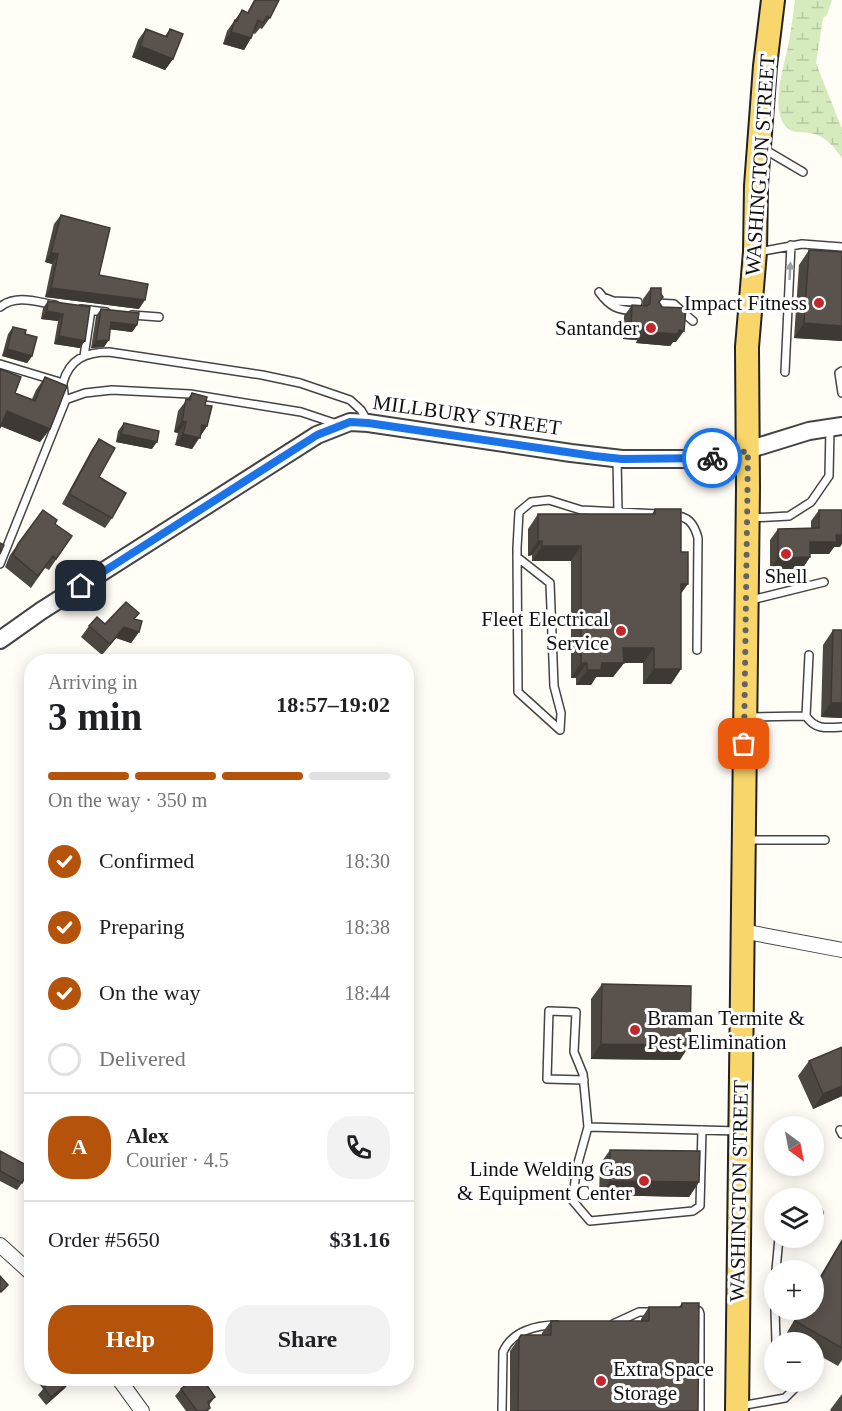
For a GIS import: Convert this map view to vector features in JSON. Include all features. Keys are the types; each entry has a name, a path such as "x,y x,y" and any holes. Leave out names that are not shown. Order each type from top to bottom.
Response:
{"main road":[{"name":"WASHINGTON STREET","path":"737,1409 748,518 747,347 755,252 759,146 773,0"}],"street":[{"name":"MILLBURY STREET","path":"0,640 41,611 307,441 350,422 617,458 715,458 748,451 777,439 808,431 836,427"},
{"path":"742,931 842,950"},
{"path":"0,1245 24,1267"},
{"path":"124,1386 142,1411"}],"lane":[{"path":"759,146 803,172"},
{"path":"755,252 791,245 842,247"},
{"path":"785,372 791,245"},
{"path":"603,297 615,309 638,307"},
{"path":"0,307 11,301 25,300 61,306"},
{"path":"658,305 674,304 690,319 683,314 669,313"},
{"path":"71,307 113,312"},
{"path":"84,356 91,310"},
{"path":"124,314 159,317"},
{"path":"0,564 65,400 63,383 69,367 74,361 84,356 96,352 109,352 289,380 350,400 361,410 368,423"},
{"path":"0,364 63,383"},
{"path":"842,371 838,373 842,393"},
{"path":"65,400 85,393 112,390 190,394 301,412 339,425"},
{"path":"748,518 789,516 811,502 829,476 836,427"},
{"path":"617,458 618,512"},
{"path":"517,557 550,583 555,686 561,713 560,730 518,692 517,557 519,512 531,502 549,500 581,510 683,516 692,522 698,538 697,650"},
{"path":"746,601 824,582"},
{"path":"809,655 806,716 821,728 842,727"},
{"path":"744,717 806,716"},
{"path":"743,840 825,840"},
{"path":"584,1080 547,1079 549,1011 576,1012 574,1052 584,1080 588,1127 576,1170 573,1201 590,1221 693,1211 700,1206 702,1130"},
{"path":"588,1127 740,1131"},
{"path":"680,1309 693,1308 700,1314 700,1411"},
{"path":"604,1324 615,1324 639,1312 660,1311"},
{"path":"502,1411 505,1346 522,1332 538,1325 560,1325"},
{"path":"737,1409 785,1398 791,1392"}],"green space":[{"path":"795,0 832,0 827,15 823,18 816,63 842,129 842,158 820,136 792,131 784,125 780,115 779,91"}],"building":[{"path":"255,0 279,0 270,18 267,16 263,23 258,20 251,38 231,32 242,10 248,13"},
{"path":"146,29 167,37 170,29 183,34 173,59 140,46"},
{"path":"61,215 110,228 99,275 148,284 145,300 51,288 58,254 51,253"},
{"name":"Impact Fitness","path":"809,250 842,252 842,326 804,323"},
{"path":"651,288 661,288 663,297 659,302 662,307 686,308 684,331 679,330 678,334 644,332 644,328 631,327 632,305 650,304"},
{"path":"48,301 90,307 85,341 59,336 63,314 47,311"},
{"path":"101,309 139,313 137,325 111,322 109,340 96,341"},
{"path":"13,327 26,330 25,334 37,337 32,356 7,349"},
{"path":"0,369 21,377 15,393 35,401 45,377 67,386 50,429 7,411 0,428"},
{"path":"192,393 207,397 205,405 212,406 207,426 202,425 200,438 183,434 186,422 182,421 186,399 190,400"},
{"path":"124,423 159,431 157,442 121,434"},
{"path":"99,439 115,448 99,477 126,493 112,518 69,494"},
{"name":"Fleet Electrical Service","path":"655,509 681,509 681,552 688,552 688,584 681,584 681,669 654,669 654,648 623,648 624,663 602,663 601,670 587,670 587,663 581,663 581,546 542,546 542,541 538,541 538,514 655,514"},
{"path":"43,510 57,520 55,524 72,536 56,559 53,556 38,576 13,555 18,544"},
{"path":"819,510 842,510 842,535 836,535 837,542 810,542 810,557 778,558 778,529 819,528"},
{"path":"126,602 139,613 134,619 142,621 139,632 124,627 110,644 89,626 97,617 105,624"},
{"path":"833,630 842,630 842,703 831,703"},
{"name":"Braman Termite & Pest Elimination","path":"602,984 691,986 690,1045 601,1044"},
{"path":"842,1047 842,1086 823,1094 809,1061"},
{"path":"610,1150 700,1151 699,1182 610,1181"},
{"path":"0,1151 24,1164 24,1179 22,1183 0,1171"},
{"path":"842,1241 842,1348 824,1338 824,1332 814,1332 795,1321 824,1320 824,1272"},
{"path":"0,1276 8,1285 1,1292 0,1290"},
{"path":"682,1303 699,1303 698,1411 518,1411 519,1338 521,1335 551,1335 551,1321 649,1321 649,1307 682,1307"},
{"path":"46,1386 65,1386 51,1397 44,1388"},
{"path":"185,1386 207,1386 215,1397 208,1402 210,1408 206,1411 197,1411 181,1389"}],"way so far":[{"path":"712,458 748,451 744,744"}],"place":[{"name":"Impact Fitness","path":"819,303"},
{"name":"Santander","path":"651,328"},
{"name":"Shell","path":"786,554"},
{"name":"Fleet Electrical Service","path":"621,631"},
{"name":"Braman Termite & Pest Elimination","path":"635,1030"},
{"name":"Linde Welding Gas & Equipment Center","path":"644,1181"},
{"name":"Extra Space Storage","path":"601,1381"}],"route":[{"path":"81,586 317,435 350,422 622,459 712,458"}]}
